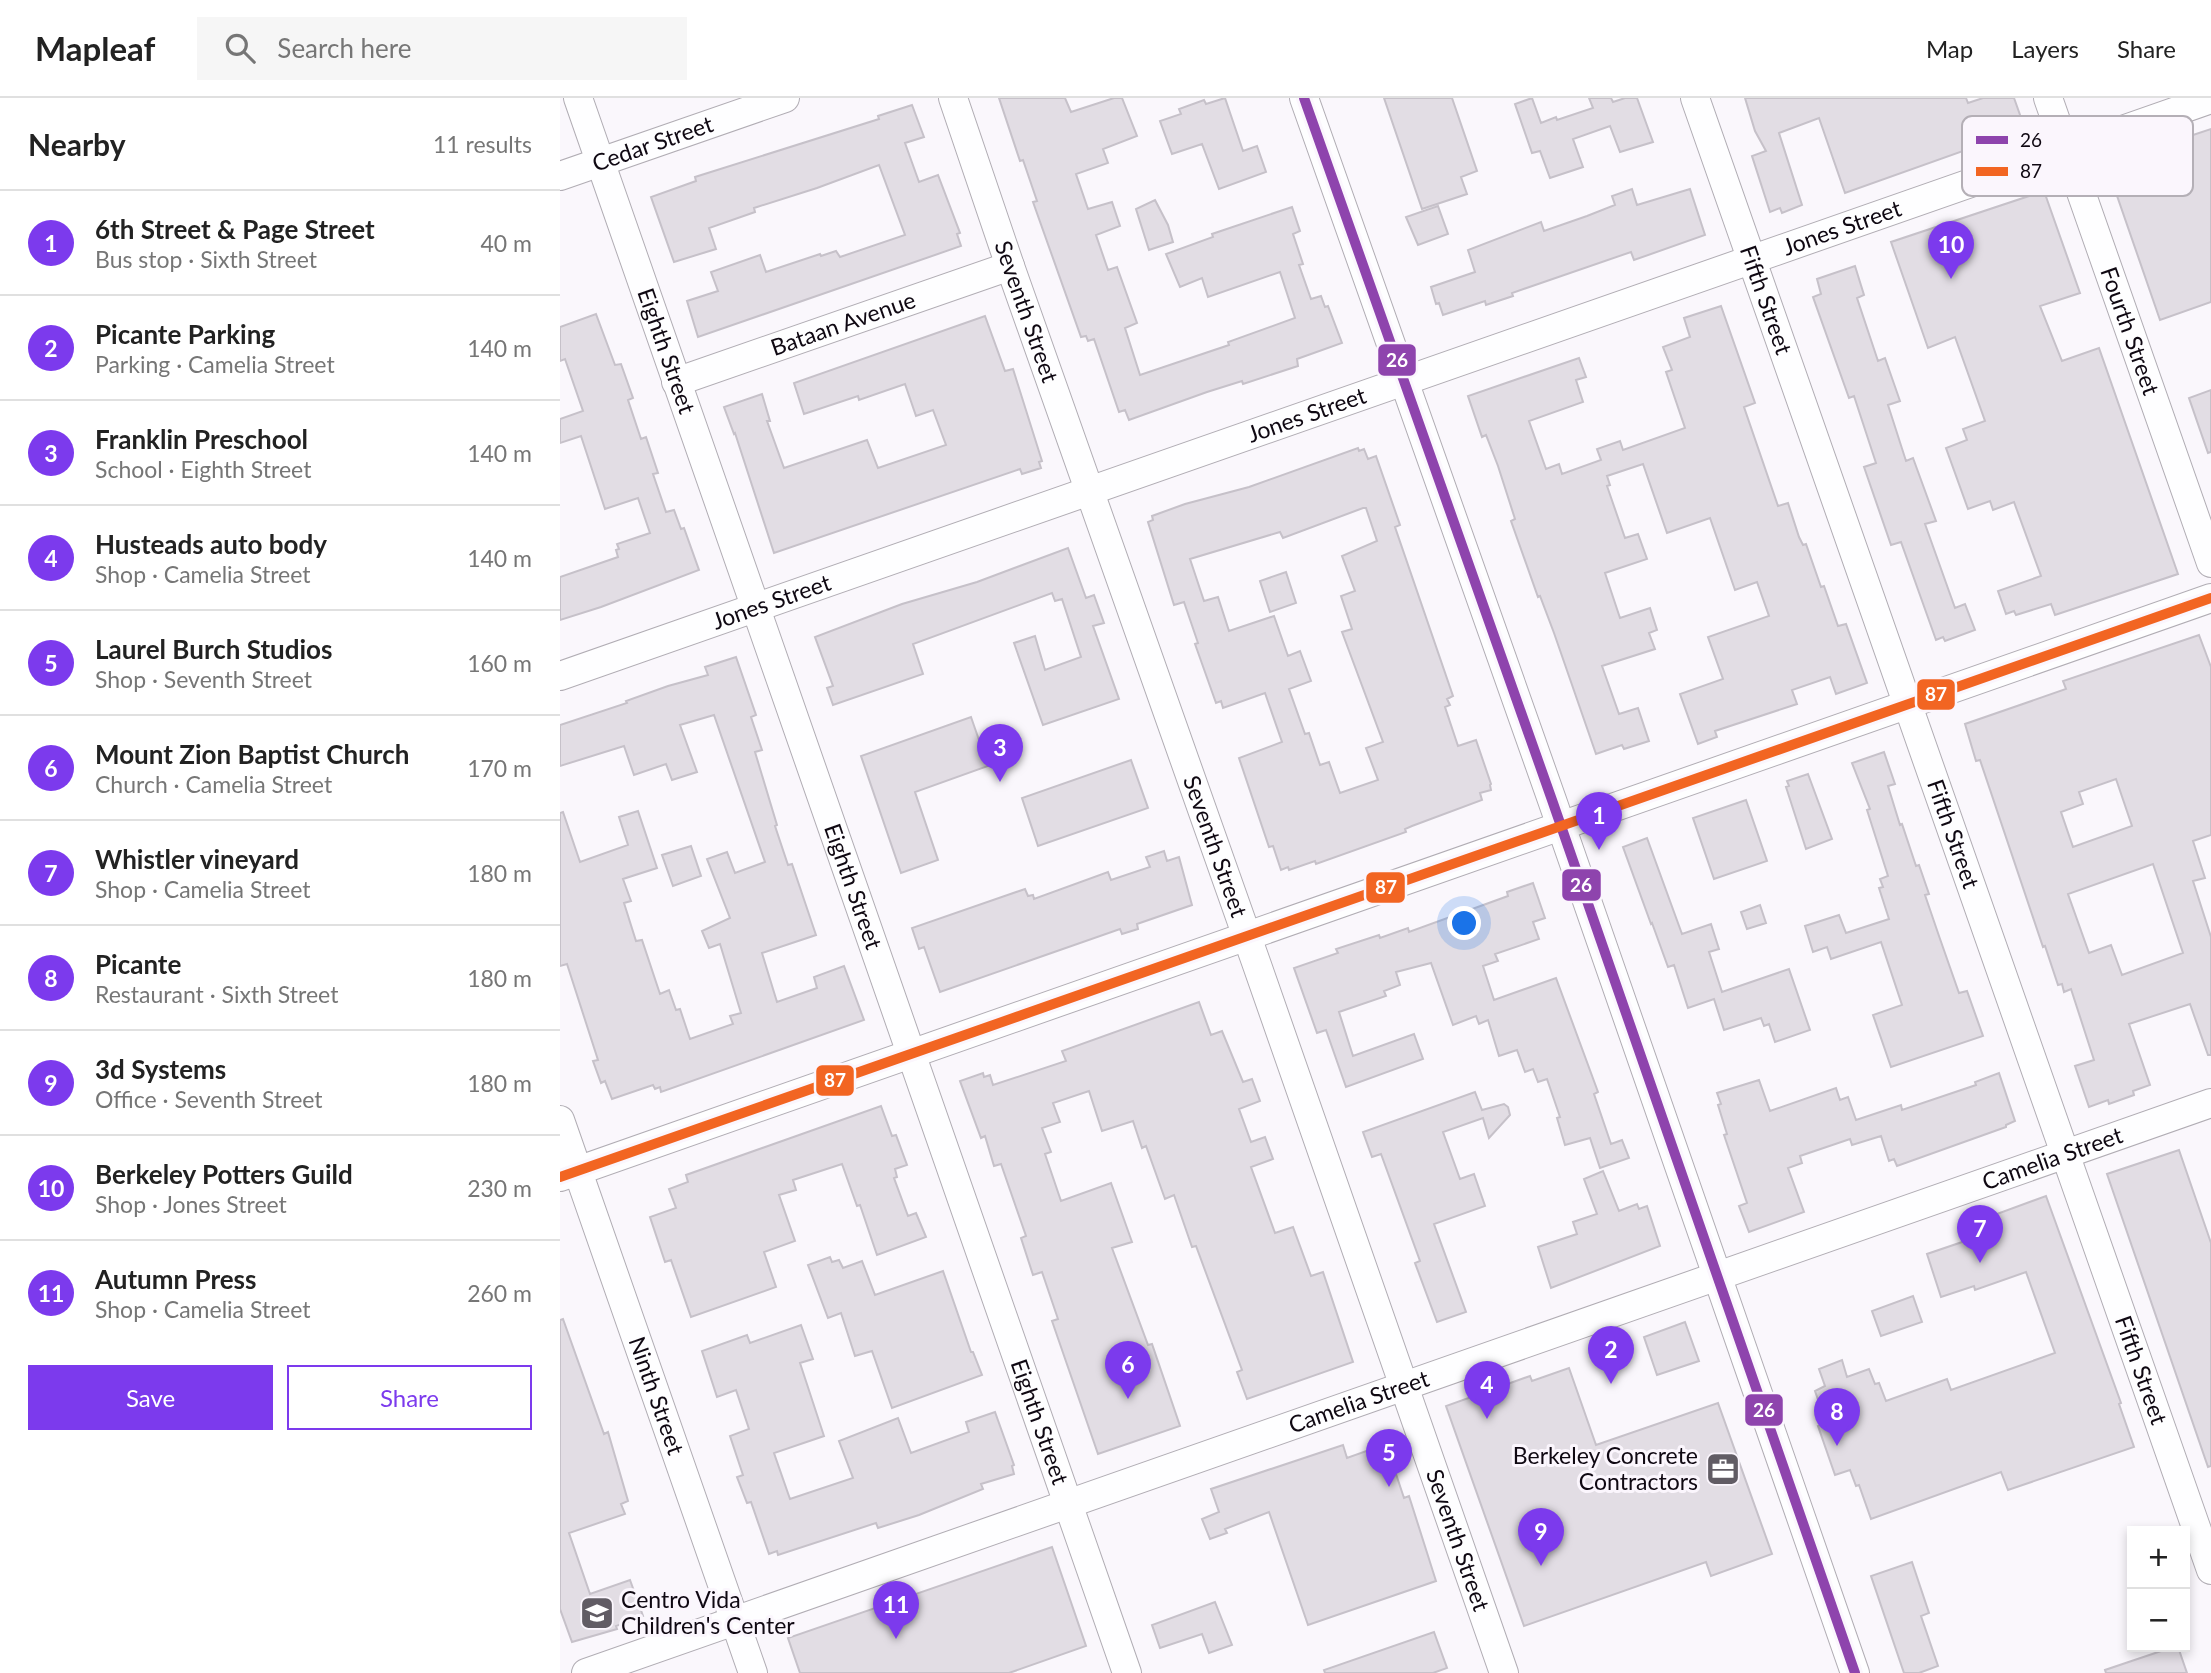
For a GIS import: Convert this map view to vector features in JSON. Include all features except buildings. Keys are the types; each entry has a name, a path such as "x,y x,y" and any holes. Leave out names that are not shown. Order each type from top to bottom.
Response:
{"street":[{"name":"Eighth Street","path":"578,98 1127,1673"},
{"name":"Cedar Street","path":"560,176 785,98"},
{"name":"Seventh Street","path":"953,98 1504,1673"},
{"path":"1304,98 1719,1277 1855,1673"},
{"name":"Fifth Street","path":"1695,98 2211,1570"},
{"name":"Fourth Street","path":"2048,98 2054,116"},
{"name":"Jones Street","path":"2161,116 2211,99"},
{"name":"Jones Street","path":"560,676 1962,185"},
{"name":"Fourth Street","path":"2083,196 2211,564"},
{"name":"Bataan Avenue","path":"676,383 1010,266"},
{"path":"569,1174 2211,597"},
{"name":"Camelia Street","path":"586,1673 2211,1103"},
{"name":"Ninth Street","path":"560,1120 569,1174 753,1673"}],"transit line":[{"name":"26","path":"1304,98 1552,800 1855,1673"},
{"name":"87","path":"560,1177 2211,598"}],"place":[{"name":"Berkeley Potters Guild","path":"1951,279"},
{"name":"Franklin Preschool","path":"1000,782"},
{"name":"6th Street & Page Street","path":"1599,850"},
{"name":"Whistler vineyard","path":"1980,1263"},
{"name":"Picante Parking","path":"1611,1384"},
{"name":"Mount Zion Baptist Church","path":"1128,1399"},
{"name":"Husteads auto body","path":"1487,1419"},
{"name":"Picante","path":"1837,1446"},
{"name":"Berkeley Concrete Contractors","path":"1723,1469"},
{"name":"Laurel Burch Studios","path":"1389,1487"},
{"name":"3d Systems","path":"1541,1566"},
{"name":"Centro Vida Children's Center","path":"597,1613"},
{"name":"Autumn Press","path":"896,1639"}]}
